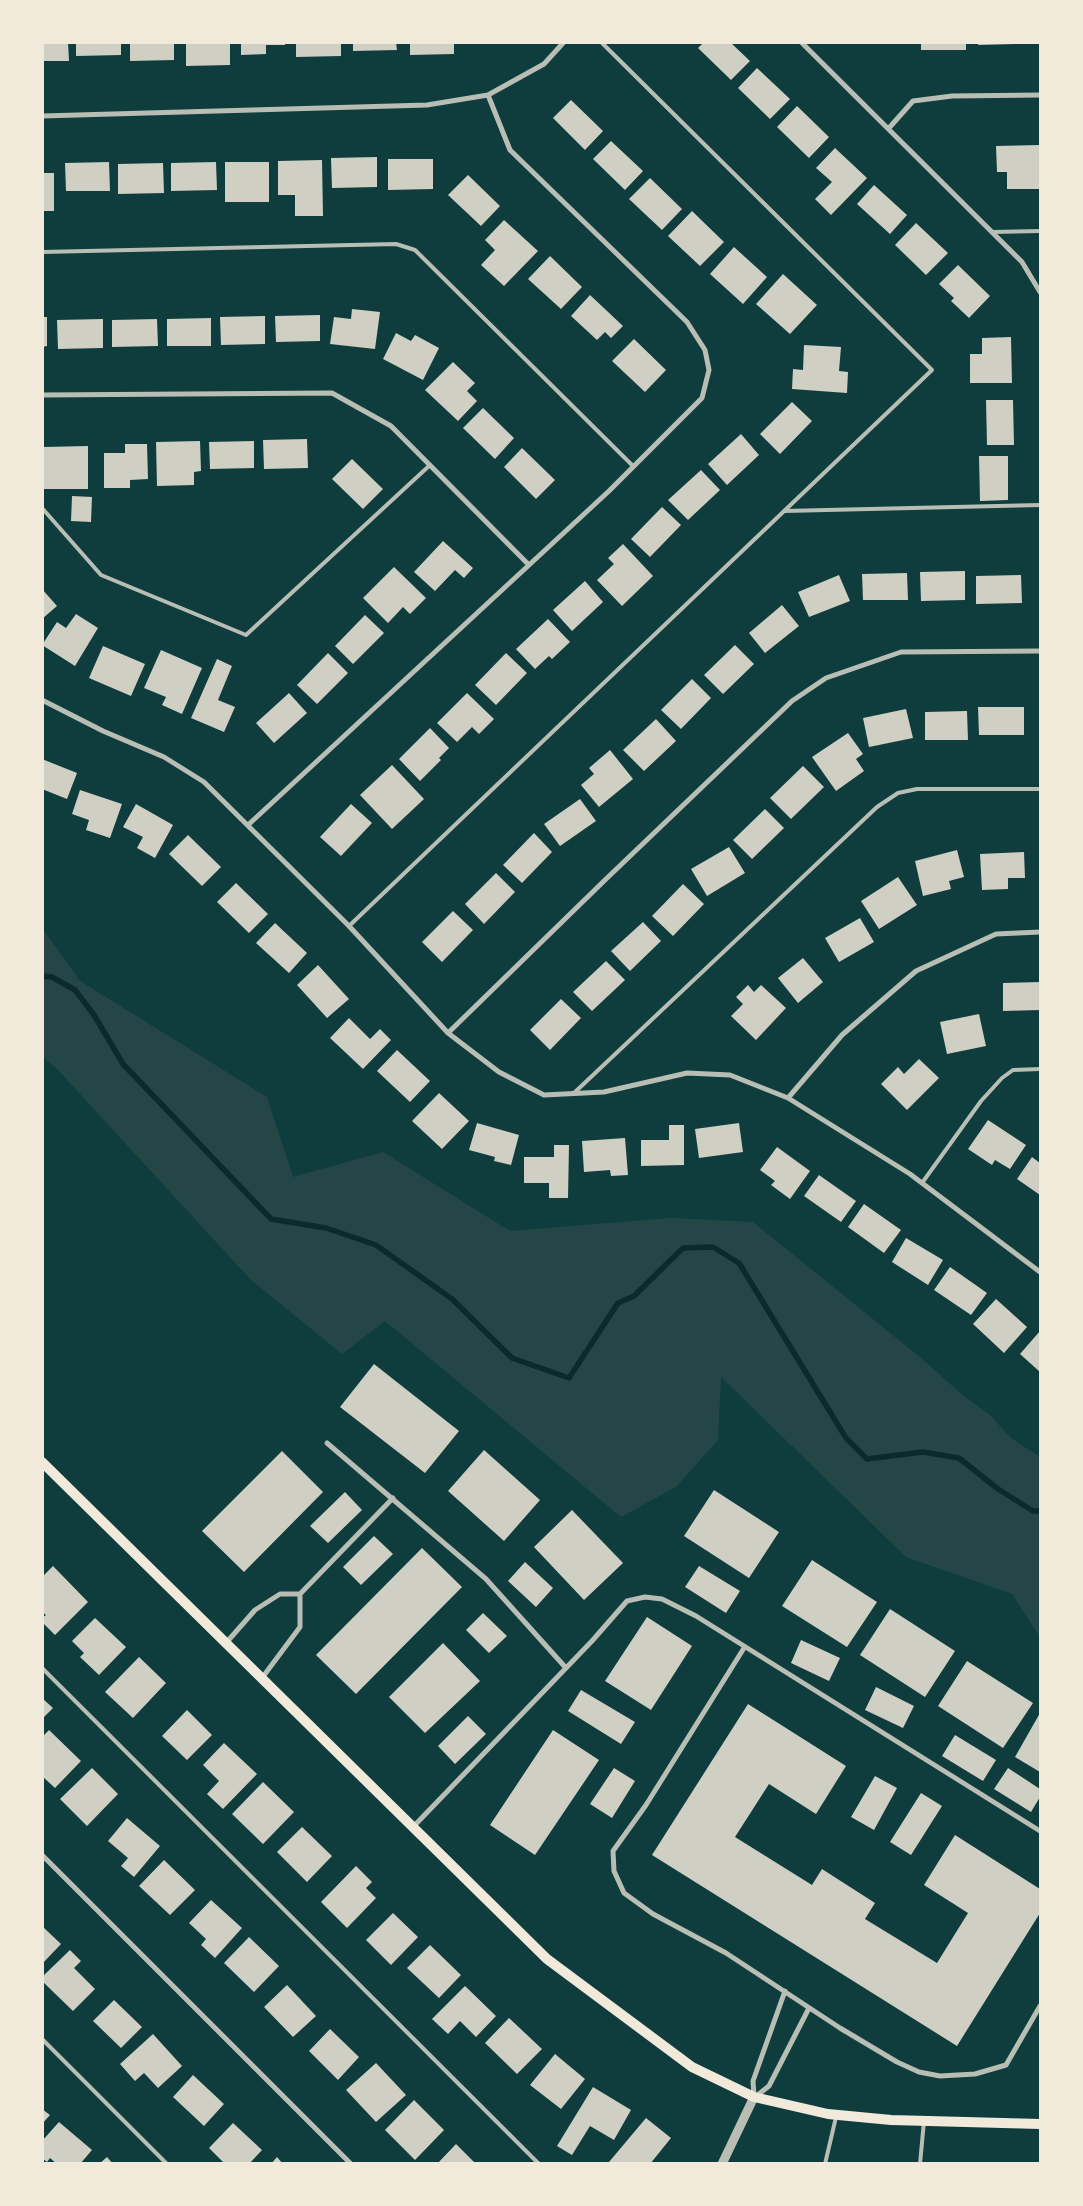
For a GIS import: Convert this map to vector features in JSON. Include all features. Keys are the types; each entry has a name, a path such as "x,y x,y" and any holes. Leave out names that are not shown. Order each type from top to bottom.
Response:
{"main road":[{"path":"42,1462 547,1959 692,2067 754,2097 836,2115 924,2121 1040,2124"}],"street":[{"path":"42,116 426,105 488,96 544,64 564,42"},
{"path":"801,42 1022,262 1040,292"},
{"path":"889,128 913,101 952,96 1040,95"},
{"path":"248,825 633,466 702,398 709,370 705,350 687,322 510,150 488,96"},
{"path":"42,395 332,393 391,426 528,564"},
{"path":"448,1033 792,700 826,678 901,652 1040,651"},
{"path":"42,700 103,731 164,758 204,782 349,926 448,1033 499,1072 544,1095 604,1092 687,1073 730,1075 788,1098 922,1183 1040,1272"},
{"path":"788,1098 842,1035 916,971 996,934 1040,932"},
{"path":"327,1443 486,1579 566,1668"},
{"path":"262,1678 300,1627 300,1594 393,1498"},
{"path":"226,1643 256,1610 280,1594 300,1594"},
{"path":"413,1827 566,1668 627,1601 645,1597 662,1598 696,1616 744,1648 1040,1831"},
{"path":"744,1648 646,1805 613,1851 614,1870 624,1893 654,1914 726,1953 809,2008 897,2062 919,2072 940,2076 974,2074 1006,2064 1040,2006"},
{"path":"42,1855 351,2164"},
{"path":"754,2097 753,2081 785,1991"},
{"path":"722,2164 754,2097 769,2086 809,2008"}],"lane":[{"path":"349,926 932,370 601,42"},
{"path":"992,232 1040,231"},
{"path":"42,252 396,244 415,250 633,466"},
{"path":"42,508 101,575 246,635 430,465"},
{"path":"784,511 1040,505"},
{"path":"574,1093 877,807 898,793 917,789 1040,788"},
{"path":"922,1183 980,1101 1002,1078 1013,1070 1040,1069"},
{"path":"42,1668 539,2164"},
{"path":"42,2039 166,2164"},
{"path":"825,2164 836,2115"},
{"path":"920,2164 924,2121"}],"shaded area":[{"path":"42,928 80,981 267,1097 293,1177 383,1152 510,1231 671,1218 753,1222 921,1358 965,1397 990,1415 1011,1438 1040,1457 1040,1637 1012,1594 906,1557 721,1377 718,1440 676,1487 621,1517 385,1321 342,1354 250,1279 58,1070 43,1057"}],"building":[{"path":"42,42 68,42 69,61 42,61"},
{"path":"76,42 121,42 121,55 76,56"},
{"path":"130,42 174,42 174,60 130,61"},
{"path":"186,42 230,42 230,65 186,66"},
{"path":"241,42 285,42 285,45 266,45 266,54 241,55"},
{"path":"296,42 341,42 341,56 296,57"},
{"path":"353,42 396,42 397,50 353,51"},
{"path":"410,42 454,42 454,54 410,55"},
{"path":"704,42 730,42 750,61 731,80 698,48"},
{"path":"921,42 966,42 966,50 921,50"},
{"path":"978,42 1015,42 1015,44 978,45"},
{"path":"757,68 790,99 770,119 738,88"},
{"path":"571,100 603,131 585,150 553,118"},
{"path":"797,106 829,137 809,158 777,127"},
{"path":"611,141 643,171 625,190 593,159"},
{"path":"1039,145 1039,189 1007,189 1007,172 997,172 996,146"},
{"path":"835,148 867,178 831,215 815,199 832,182 816,168"},
{"path":"377,157 377,187 332,188 331,158"},
{"path":"388,159 433,159 433,189 388,190"},
{"path":"322,160 323,216 295,216 295,195 278,195 278,161"},
{"path":"109,162 110,191 66,191 65,163"},
{"path":"216,162 217,190 171,191 171,163"},
{"path":"225,162 269,162 269,202 225,202"},
{"path":"163,163 164,193 118,194 118,164"},
{"path":"42,173 54,173 54,211 42,211"},
{"path":"468,175 500,206 481,226 448,195"},
{"path":"650,178 682,209 662,230 629,199"},
{"path":"874,185 907,215 890,234 857,204"},
{"path":"692,211 724,242 700,266 668,236"},
{"path":"504,220 538,251 504,286 481,265 495,250 485,240"},
{"path":"916,223 948,253 926,275 895,245"},
{"path":"734,247 767,277 743,304 710,274"},
{"path":"550,256 582,287 561,309 528,279"},
{"path":"958,265 990,296 969,318 951,301 954,298 939,284"},
{"path":"783,274 817,305 790,334 756,304"},
{"path":"590,295 623,326 611,338 605,332 597,340 571,316"},
{"path":"352,309 380,312 375,349 330,344 334,317 351,319"},
{"path":"320,315 320,341 276,342 275,316"},
{"path":"265,316 265,344 221,345 220,317"},
{"path":"42,317 47,317 47,346 42,347"},
{"path":"211,318 211,346 167,346 167,319"},
{"path":"103,319 103,348 58,349 57,320"},
{"path":"157,319 158,346 112,347 112,320"},
{"path":"396,333 411,341 415,335 439,348 423,380 383,359"},
{"path":"1011,337 1012,383 970,383 970,354 982,354 982,338"},
{"path":"634,339 666,370 645,392 612,361"},
{"path":"804,345 841,347 839,371 848,372 847,393 792,389 793,369 803,370"},
{"path":"453,362 475,383 467,391 477,401 458,421 425,390"},
{"path":"986,400 1013,400 1014,445 987,445"},
{"path":"792,402 812,421 780,454 760,434"},
{"path":"483,408 514,438 495,459 463,428"},
{"path":"741,434 759,455 727,485 708,464"},
{"path":"307,439 308,468 264,469 263,440"},
{"path":"200,441 201,471 194,472 194,485 157,486 156,442"},
{"path":"254,441 254,468 210,469 209,442"},
{"path":"125,444 147,444 148,479 130,480 130,488 104,488 104,453 125,453"},
{"path":"88,446 88,489 44,489 44,447"},
{"path":"522,448 555,480 536,499 504,467"},
{"path":"979,456 1008,456 1008,500 980,501"},
{"path":"352,459 383,489 363,509 332,479"},
{"path":"701,470 720,490 688,520 668,500"},
{"path":"72,496 92,497 91,522 71,521"},
{"path":"662,507 681,525 650,557 631,539"},
{"path":"443,541 473,568 464,578 455,570 435,591 414,572"},
{"path":"623,544 653,576 622,606 597,580 614,564 608,558"},
{"path":"394,567 426,598 410,614 403,607 388,623 363,598"},
{"path":"965,571 965,600 921,601 920,572"},
{"path":"907,573 908,600 863,600 862,574"},
{"path":"839,575 850,601 809,617 798,592"},
{"path":"1021,575 1022,603 976,604 976,576"},
{"path":"585,581 603,602 572,631 553,610"},
{"path":"42,589 57,606 42,619"},
{"path":"782,605 799,626 765,653 749,633"},
{"path":"76,614 98,628 75,666 42,645 57,622 66,628"},
{"path":"365,615 384,633 353,664 335,646"},
{"path":"548,619 570,642 552,659 549,656 535,669 516,649"},
{"path":"735,645 754,664 723,694 704,675"},
{"path":"103,646 145,664 131,696 89,678"},
{"path":"161,650 202,668 182,714 162,705 166,697 144,688"},
{"path":"328,653 348,673 317,704 297,685"},
{"path":"506,653 527,673 496,705 475,685"},
{"path":"217,659 232,666 218,700 235,707 224,732 191,718"},
{"path":"692,679 711,698 681,729 661,710"},
{"path":"289,693 307,713 274,743 256,723"},
{"path":"467,693 494,719 479,734 472,727 457,742 437,723"},
{"path":"978,707 1024,707 1024,735 979,735"},
{"path":"906,709 913,738 869,747 863,718"},
{"path":"967,711 968,740 925,740 925,712"},
{"path":"656,719 676,741 644,771 623,750"},
{"path":"430,728 449,748 439,758 441,760 420,781 399,759"},
{"path":"848,733 863,754 856,759 864,771 836,791 812,757"},
{"path":"610,750 633,779 599,807 581,785 594,774 589,768"},
{"path":"42,759 77,773 67,799 42,789"},
{"path":"392,765 424,799 392,829 360,795"},
{"path":"803,766 824,787 791,819 770,798"},
{"path":"80,790 122,804 110,838 86,830 89,820 72,814"},
{"path":"580,799 596,821 560,846 544,824"},
{"path":"136,804 173,825 155,858 137,848 143,837 123,827"},
{"path":"351,804 372,823 341,856 320,837"},
{"path":"765,809 784,828 752,859 733,840"},
{"path":"534,833 552,852 522,883 503,865"},
{"path":"188,835 221,867 202,886 169,854"},
{"path":"729,847 745,873 707,896 691,869"},
{"path":"957,850 964,877 949,881 951,889 923,896 915,861"},
{"path":"1024,852 1025,878 1008,878 1008,889 982,890 980,854"},
{"path":"496,873 515,892 484,924 465,904"},
{"path":"898,877 917,905 879,929 861,901"},
{"path":"236,883 268,914 249,933 217,902"},
{"path":"683,884 704,904 673,936 652,916"},
{"path":"453,911 473,930 442,962 422,942"},
{"path":"860,918 874,942 839,962 825,938"},
{"path":"643,922 661,941 630,971 611,951"},
{"path":"275,923 307,953 289,973 256,943"},
{"path":"803,958 823,982 798,1003 778,978"},
{"path":"606,961 625,980 592,1011 573,992"},
{"path":"318,965 349,999 327,1018 297,985"},
{"path":"1040,982 1040,1010 1003,1011 1003,983"},
{"path":"748,985 754,992 761,985 786,1008 756,1040 731,1016 743,1004 736,997"},
{"path":"561,999 581,1018 550,1050 530,1030"},
{"path":"979,1014 986,1046 947,1054 940,1022"},
{"path":"349,1018 370,1039 380,1029 391,1040 363,1069 330,1038"},
{"path":"397,1050 430,1081 410,1102 377,1071"},
{"path":"919,1059 939,1078 907,1110 881,1084 898,1067 904,1074"},
{"path":"439,1093 469,1121 442,1149 412,1121"},
{"path":"988,1120 1026,1145 1010,1169 995,1160 992,1165 968,1149"},
{"path":"477,1123 519,1135 511,1165 494,1161 495,1157 469,1150"},
{"path":"739,1123 743,1152 699,1158 695,1129"},
{"path":"669,1125 684,1125 684,1165 641,1166 641,1140 669,1140"},
{"path":"625,1138 628,1175 611,1176 610,1170 584,1172 582,1141"},
{"path":"554,1145 569,1145 568,1198 549,1198 549,1183 524,1183 524,1157 554,1157"},
{"path":"777,1147 810,1171 790,1199 771,1185 775,1181 760,1170"},
{"path":"1032,1157 1040,1163 1040,1195 1017,1179"},
{"path":"819,1175 856,1201 841,1222 804,1196"},
{"path":"864,1204 901,1230 884,1253 848,1227"},
{"path":"906,1238 943,1260 928,1285 892,1262"},
{"path":"950,1267 987,1293 971,1315 934,1290"},
{"path":"996,1299 1027,1327 1004,1353 973,1324"},
{"path":"1040,1331 1040,1372 1020,1354"},
{"path":"374,1364 459,1431 425,1473 340,1407"},
{"path":"484,1450 540,1500 504,1541 448,1491"},
{"path":"282,1451 323,1492 244,1572 202,1531"},
{"path":"714,1490 779,1532 749,1578 684,1536"},
{"path":"345,1492 362,1510 328,1543 310,1526"},
{"path":"572,1510 623,1563 584,1600 534,1547"},
{"path":"374,1536 393,1554 361,1585 343,1567"},
{"path":"422,1548 462,1587 356,1694 316,1655"},
{"path":"812,1560 877,1602 847,1647 782,1606"},
{"path":"525,1562 553,1588 536,1607 508,1581"},
{"path":"53,1566 88,1602 55,1635 42,1622 42,1618 46,1615 42,1612 42,1577"},
{"path":"699,1566 740,1591 726,1613 685,1587"},
{"path":"890,1609 955,1651 925,1697 860,1655"},
{"path":"483,1613 507,1636 489,1653 466,1630"},
{"path":"647,1617 692,1646 651,1710 605,1681"},
{"path":"95,1618 126,1647 99,1675 80,1657 84,1653 72,1641"},
{"path":"801,1640 840,1658 829,1681 791,1663"},
{"path":"443,1643 480,1681 425,1733 389,1697"},
{"path":"139,1657 166,1683 133,1718 105,1692"},
{"path":"967,1661 1033,1703 1003,1748 938,1706"},
{"path":"876,1687 914,1706 903,1728 865,1710"},
{"path":"581,1690 635,1722 621,1744 568,1711"},
{"path":"42,1698 53,1708 42,1719"},
{"path":"748,1704 846,1766 816,1814 769,1784 735,1837 812,1885 822,1869 875,1903 865,1919 937,1963 968,1913 924,1885 955,1835 1040,1889 1040,1913 957,2046 652,1855"},
{"path":"187,1710 212,1735 187,1760 162,1736"},
{"path":"1040,1713 1040,1772 1015,1757"},
{"path":"468,1716 486,1734 455,1764 438,1746"},
{"path":"49,1730 81,1761 55,1788 42,1776 42,1737"},
{"path":"553,1730 599,1760 535,1855 490,1825"},
{"path":"955,1735 996,1760 983,1781 942,1756"},
{"path":"224,1743 257,1774 223,1809 207,1794 219,1781 203,1765"},
{"path":"92,1768 118,1794 87,1826 60,1799"},
{"path":"614,1768 635,1781 612,1818 590,1804"},
{"path":"1008,1768 1040,1789 1040,1797 1031,1812 994,1789"},
{"path":"875,1776 897,1788 874,1830 851,1817"},
{"path":"263,1782 294,1812 263,1844 232,1814"},
{"path":"921,1793 942,1806 911,1855 890,1842"},
{"path":"127,1818 160,1846 134,1877 121,1866 128,1858 108,1841"},
{"path":"302,1827 332,1856 307,1882 277,1852"},
{"path":"164,1860 195,1890 170,1915 139,1886"},
{"path":"356,1866 372,1882 366,1888 376,1898 347,1928 321,1902"},
{"path":"211,1900 242,1928 215,1958 201,1945 206,1939 189,1923"},
{"path":"393,1913 418,1937 391,1965 366,1940"},
{"path":"42,1926 61,1944 42,1964"},
{"path":"249,1937 279,1966 254,1992 224,1963"},
{"path":"430,1945 461,1975 439,1998 407,1968"},
{"path":"70,1950 81,1961 74,1968 95,1989 73,2011 42,1981 42,1977"},
{"path":"287,1985 316,2016 293,2037 264,2007"},
{"path":"465,1986 496,2016 476,2037 460,2021 448,2034 432,2019"},
{"path":"114,2000 142,2027 121,2048 93,2021"},
{"path":"509,2018 542,2049 517,2074 485,2043"},
{"path":"330,2029 359,2057 338,2080 309,2051"},
{"path":"153,2034 182,2066 158,2088 144,2073 135,2081 120,2064"},
{"path":"555,2054 585,2079 561,2109 530,2085"},
{"path":"376,2063 406,2095 376,2122 346,2090"},
{"path":"193,2075 224,2104 204,2126 173,2097"},
{"path":"593,2087 631,2110 614,2140 590,2126 572,2155 557,2146"},
{"path":"414,2100 444,2130 415,2160 385,2130"},
{"path":"42,2109 50,2115 42,2124"},
{"path":"646,2118 671,2138 650,2164 611,2164 609,2162"},
{"path":"59,2122 92,2150 80,2164 57,2164 50,2158 47,2162 42,2158 42,2141"},
{"path":"233,2123 262,2150 249,2164 225,2164 209,2148"},
{"path":"456,2144 476,2164 437,2164"},
{"path":"107,2157 113,2164 99,2164"},
{"path":"277,2157 283,2164 271,2164"}],"waterway":[{"path":"42,976 52,977 75,990 94,1015 123,1064 271,1219 326,1228 376,1245 452,1299 512,1358 569,1378 618,1303 634,1296 683,1248 713,1247 739,1263 846,1438 867,1459 923,1452 959,1458 998,1489 1033,1511 1040,1511"}]}
